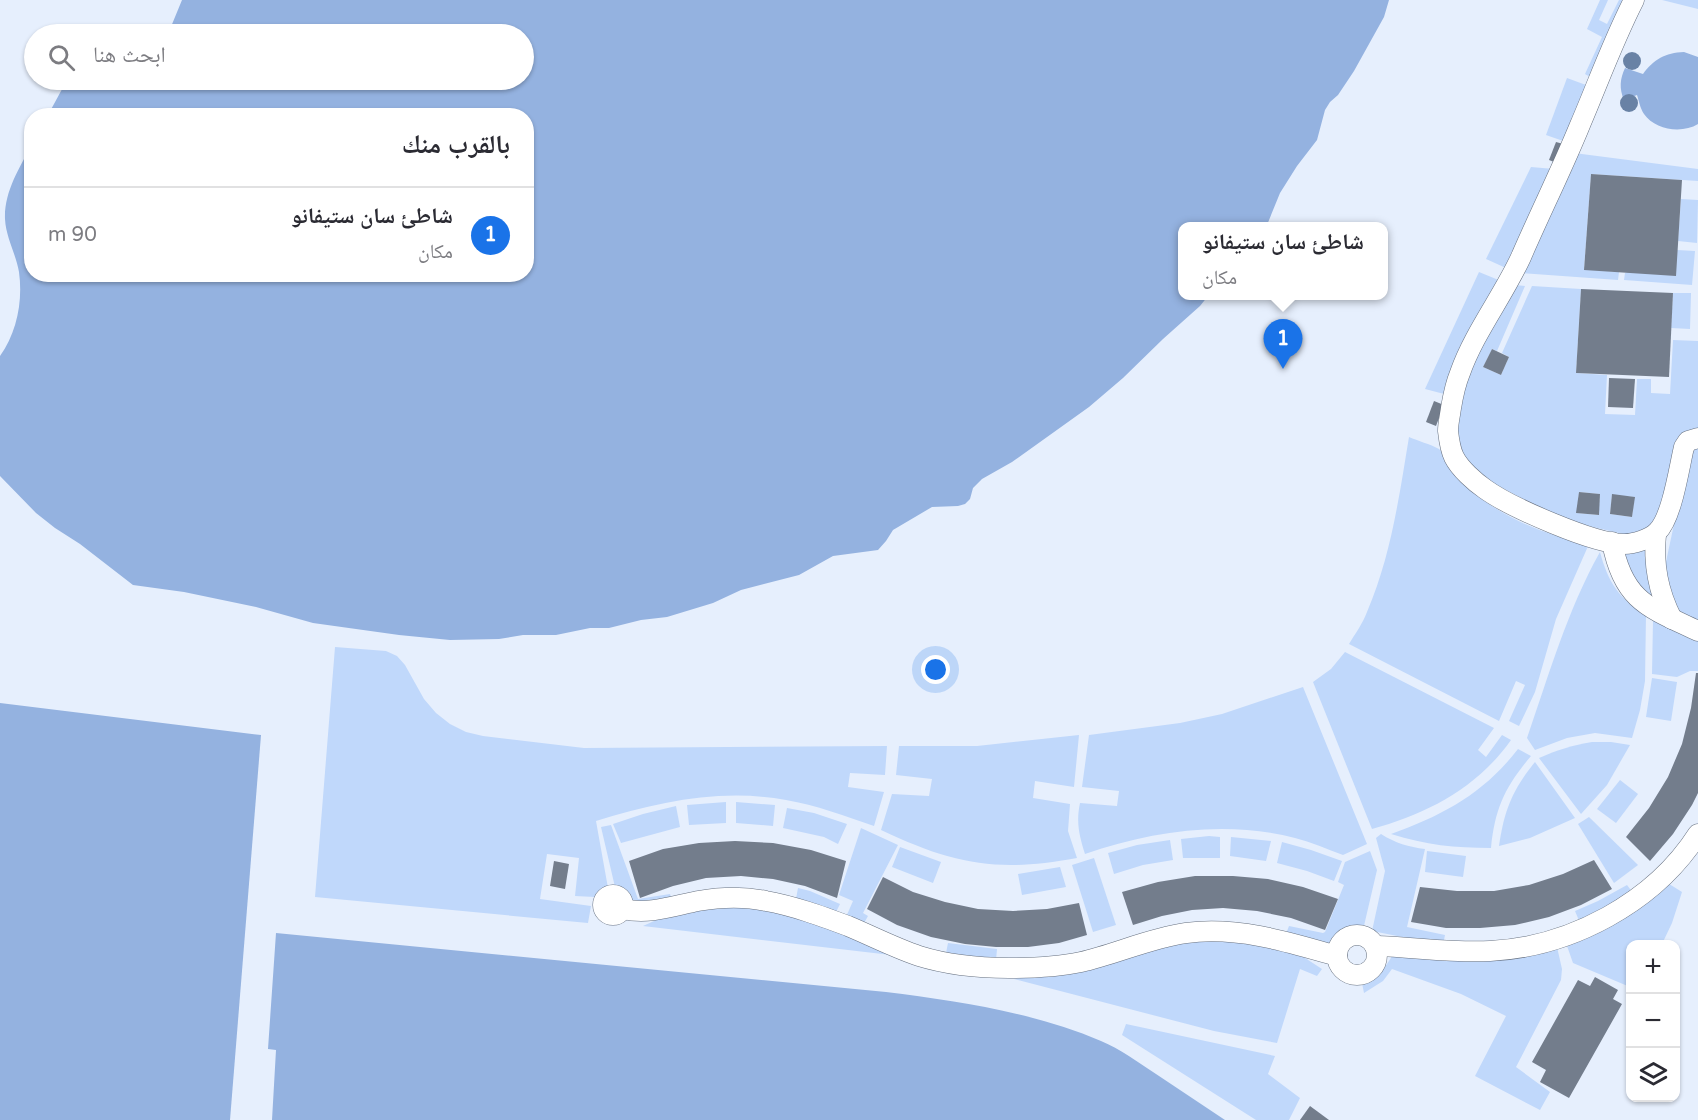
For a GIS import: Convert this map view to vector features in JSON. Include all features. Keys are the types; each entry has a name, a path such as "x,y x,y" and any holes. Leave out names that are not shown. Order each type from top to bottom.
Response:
{"street":[{"path":"1634,0 1615,37 1580,127 1511,278 1460,373 1454,390 1448,427 1449,444 1454,458 1486,490 1561,526 1598,540 1625,544 1656,534 1663,525 1684,447 1688,441 1698,438"},
{"path":"1656,534 1655,551 1659,586 1672,619"},
{"path":"1612,542 1619,570 1635,594 1649,607 1698,631"},
{"path":"1375,946 1459,952 1492,951 1518,949 1566,935 1605,919 1640,896 1673,865 1698,834"},
{"path":"622,909 643,912 728,897 766,901 801,909 919,956 960,965 998,968 1024,968 1079,962 1152,940 1207,931 1274,939 1337,956"},
{"path":"1359,934 1366,936 1377,952 1377,958 1371,970 1365,973 1347,972 1337,956 1341,943 1346,938 1359,934"}],"shaded area":[{"path":"182,0 1389,0 1384,17 1354,71 1325,110 1317,140 1280,193 1268,222 1178,222 1178,300 1205,300 1200,306 1089,407 1012,462 982,479 973,488 970,499 965,504 932,507 893,530 878,550 833,556 799,575 741,590 713,603 667,617 556,635 450,640 313,623 256,607 184,592 133,585 36,513 0,476 0,356 15,327 20,294 19,272 7,233 5,209 13,181 24,160 24,282 534,282 534,108 52,108 62,90 534,90 534,24 172,24"},
{"path":"1600,0 1608,0 1599,20 1607,24 1619,0 1625,0 1590,77 1585,74 1602,37 1587,29"},
{"path":"1662,0 1698,0 1698,9"},
{"path":"1684,52 1698,57 1698,124 1684,129 1669,129 1649,119 1643,112 1637,95 1624,100 1621,80 1625,68 1643,74 1660,58"},
{"path":"1567,78 1586,85 1566,142 1546,135"},
{"path":"1574,153 1698,169 1698,181 1591,174 1584,269 1619,272 1618,280 1522,273 1574,165 1569,162"},
{"path":"1531,167 1554,169 1506,268 1486,259"},
{"path":"1681,199 1698,200 1697,243 1678,241"},
{"path":"1677,250 1695,251 1692,285 1624,280 1625,273"},
{"path":"1479,272 1501,281 1448,395 1425,389"},
{"path":"1515,285 1525,286 1497,351 1492,349 1483,367 1501,375 1509,357 1502,353 1532,286 1581,289 1576,373 1607,375 1605,414 1635,415 1637,379 1651,379 1651,393 1670,394 1673,340 1698,341 1698,430 1661,515 1646,531 1627,535 1576,523 1540,508 1480,476 1465,464 1455,439 1468,373","holes":["1579,492 1600,494 1598,515 1577,513","1612,495 1634,497 1632,517 1610,514"]},
{"path":"1673,293 1691,293 1690,329 1671,328"},
{"path":"1409,437 1439,449 1460,480 1499,511 1542,531 1589,544 1556,619 1535,692 1519,726 1509,721 1525,685 1516,681 1499,721 1349,644 1365,616 1382,569 1402,482"},
{"path":"1698,447 1698,623 1689,620 1678,610 1672,599 1664,571 1688,459 1691,452"},
{"path":"1647,548 1657,601 1645,596 1626,563 1626,549"},
{"path":"1600,552 1616,589 1629,603 1646,615 1645,681 1632,738 1595,733 1567,738 1535,750 1527,738 1568,620"},
{"path":"1653,620 1698,638 1698,671 1690,671 1677,677 1652,674"},
{"path":"335,647 386,651 397,656 405,665 424,699 436,713 450,724 466,732 483,736 584,748 887,746 885,775 850,773 848,787 884,792 874,826 797,802 738,796 714,796 666,803 596,821 608,888 595,897 575,896 579,858 547,854 540,899 591,906 588,923 315,897"},
{"path":"1345,652 1494,728 1478,750 1486,757 1502,735 1511,740 1483,772 1449,797 1412,816 1372,829 1313,682 1331,669"},
{"path":"1652,678 1677,682 1671,721 1646,717"},
{"path":"1303,687 1367,844 1343,855 1301,840 1269,833 1215,829 1136,839 1085,854 1079,828 1080,803 1117,806 1119,791 1082,787 1089,735 1180,723 1222,714"},
{"path":"0,703 261,735 230,1120 0,1120"},
{"path":"1079,735 1074,787 1035,781 1033,798 1070,804 1068,831 1077,858 1023,865 976,862 931,851 881,830 892,794 929,796 932,779 896,775 899,746 977,746"},
{"path":"1592,742 1630,745 1607,785 1581,814 1539,758 1565,748"},
{"path":"1518,749 1531,756 1514,778 1503,799 1495,821 1491,848 1441,845 1391,834 1428,819 1462,801 1505,765"},
{"path":"1535,762 1575,818 1530,838 1499,846 1510,801 1520,782"},
{"path":"1620,780 1638,794 1616,823 1597,809"},
{"path":"726,802 726,823 689,825 687,805"},
{"path":"736,802 775,805 773,826 736,823"},
{"path":"676,806 680,827 621,843 613,824"},
{"path":"787,808 814,813 847,824 838,844 824,837 783,828"},
{"path":"1589,817 1638,865 1614,883 1578,824"},
{"path":"611,825 638,899 670,894 673,904 634,903 626,892 615,887 601,827"},
{"path":"861,828 898,845 863,913 868,916 863,925 846,917 853,901 839,895"},
{"path":"1381,834 1402,844 1425,849 1407,927 1445,935 1443,945 1372,931 1385,871 1376,838"},
{"path":"1220,837 1220,858 1183,858 1181,839"},
{"path":"1231,837 1271,841 1266,861 1230,856"},
{"path":"1170,840 1173,860 1143,865 1114,874 1108,853 1137,845"},
{"path":"1282,842 1342,861 1334,881 1277,863"},
{"path":"900,847 941,862 933,883 892,867"},
{"path":"1370,851 1377,870 1363,930 1344,932 1328,946 1286,934 1289,926 1325,932 1344,885 1338,882 1345,862"},
{"path":"1427,851 1466,856 1463,877 1425,872"},
{"path":"1094,858 1116,925 1093,932 1072,865"},
{"path":"1060,867 1066,887 1022,895 1018,874"},
{"path":"1666,882 1682,892 1664,940 1626,940 1626,985 1573,963 1566,943 1608,926 1642,903"},
{"path":"1627,885 1633,893 1580,923 1575,911"},
{"path":"798,888 840,904 835,914 796,899"},
{"path":"727,905 759,907 805,917 891,955 643,926 665,916"},
{"path":"276,933 886,992 995,1009 1049,1022 1108,1044 1136,1060 1225,1120 272,1120 276,1050 268,1049"},
{"path":"1183,942 1246,942 1302,956 1322,969 1317,976 1300,969 1277,1043 1214,1031 1014,979 1099,965"},
{"path":"948,943 997,949 996,960 946,953"},
{"path":"1557,947 1562,969 1561,980 1516,1067 1550,1092 1540,1110 1475,1076 1506,1016 1461,994 1392,969 1383,981 1364,993 1362,983 1380,972 1393,954 1431,960 1468,961"},
{"path":"1126,1024 1275,1056 1268,1074 1300,1098 1289,1120 1256,1120 1122,1035"}],"building":[{"path":"1556,142 1567,145 1559,164 1549,160"},
{"path":"1591,174 1682,180 1676,276 1584,270"},
{"path":"1581,289 1673,293 1669,377 1576,373"},
{"path":"1492,349 1509,357 1501,375 1483,367"},
{"path":"1609,378 1635,379 1633,408 1608,407"},
{"path":"1434,401 1444,405 1436,426 1426,422"},
{"path":"1579,492 1600,494 1599,515 1576,513"},
{"path":"1612,494 1635,497 1632,517 1610,514"},
{"path":"1696,673 1698,673 1698,793 1673,834 1650,861 1626,837 1649,808 1668,777 1682,744 1691,708"},
{"path":"735,841 773,843 811,850 846,861 837,898 805,886 773,879 741,876 706,878 673,886 640,898 629,861 663,849 699,843"},
{"path":"1594,860 1612,889 1581,905 1549,917 1515,925 1480,928 1446,928 1411,922 1420,887 1457,891 1494,891 1529,885 1563,874"},
{"path":"554,861 569,864 565,889 550,886"},
{"path":"1195,876 1268,879 1303,887 1338,899 1325,930 1291,918 1257,911 1223,908 1192,910 1133,925 1122,892 1158,882"},
{"path":"883,877 913,892 978,909 1013,911 1047,909 1079,903 1087,935 1059,943 1028,947 965,944 931,937 897,925 867,909"},
{"path":"1595,977 1618,990 1613,999 1622,1004 1569,1098 1540,1082 1546,1070 1532,1062 1578,980 1590,986"},
{"path":"1310,1106 1329,1120 1300,1120"}],"place":[{"name":"شاطئ سان ستيفانو","path":"1283,369"}]}
